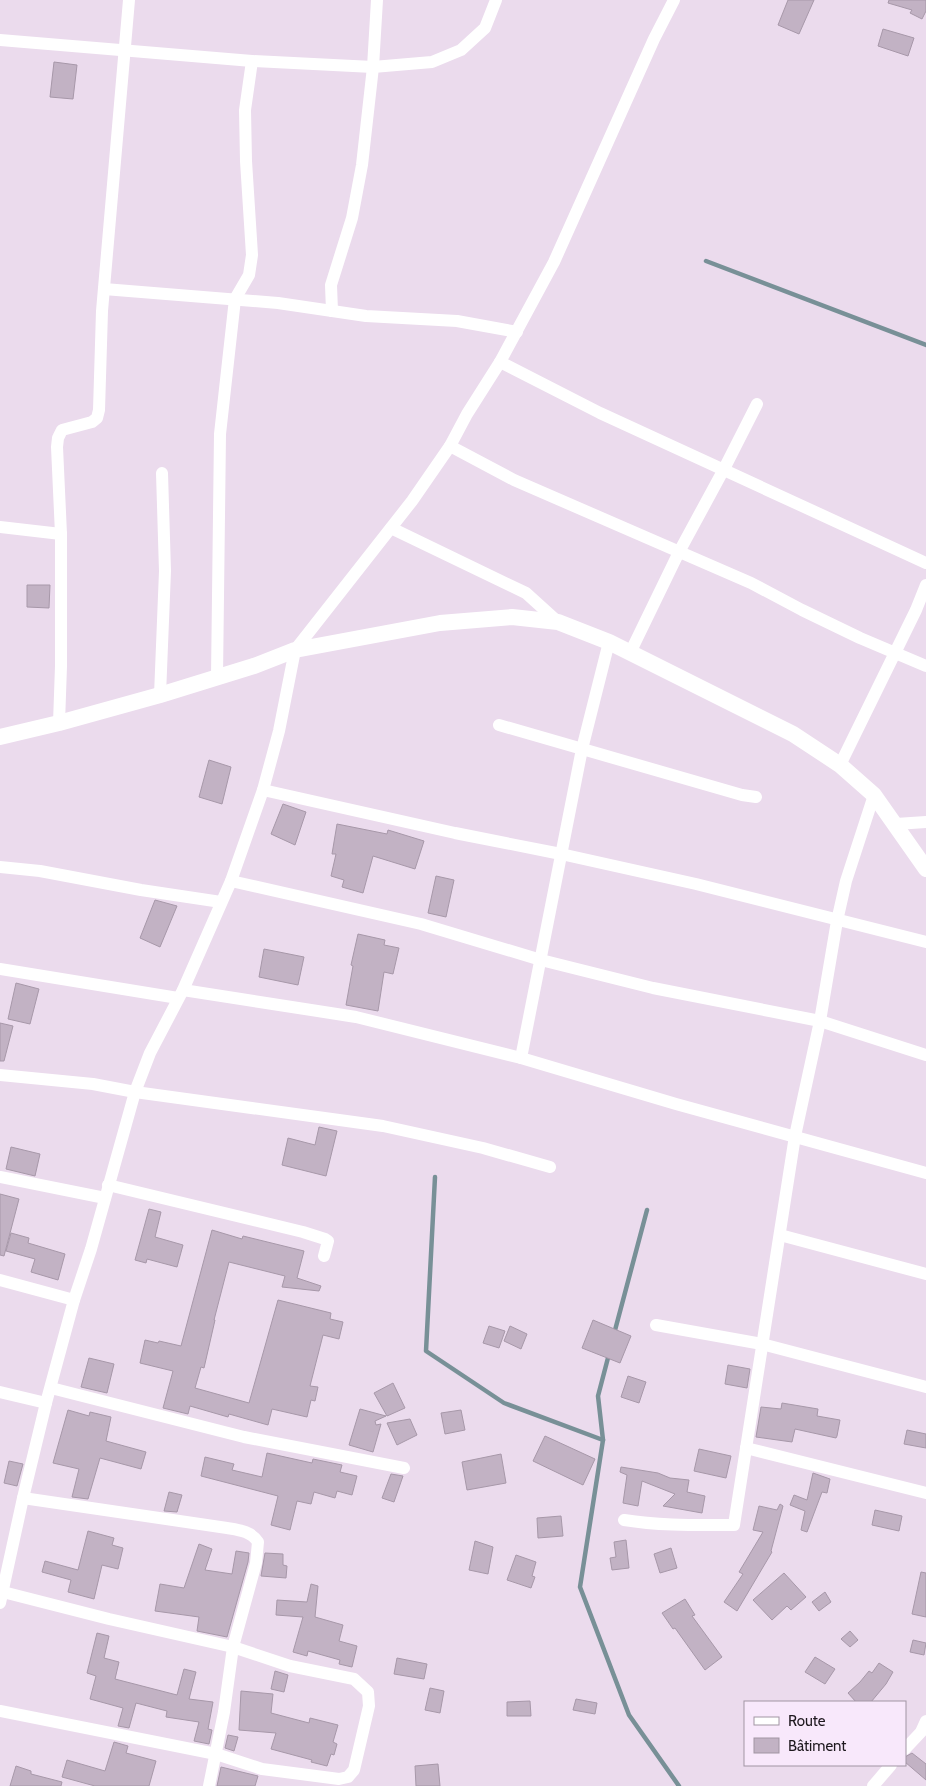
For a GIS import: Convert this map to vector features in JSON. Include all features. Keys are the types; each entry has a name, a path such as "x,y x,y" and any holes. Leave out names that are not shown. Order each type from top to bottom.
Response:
{"street":[{"path":"59,723 61,534 57,472 58,438 62,430 92,422 99,410 102,311 128,0"},
{"path":"332,311 331,285 352,218 362,165 373,67 377,0"},
{"path":"0,40 252,61 373,67 432,62 461,50 485,28 496,0"},
{"path":"0,1711 216,1754 262,1769 339,1779 348,1777 354,1770 369,1706 368,1692 354,1679 290,1666 233,1647 2,1597 46,1403 74,1300 92,1249 135,1092 150,1053 180,994 231,881 262,790 279,731 295,650 391,528 450,446 467,414 500,362 554,262 654,39 674,0"},
{"path":"217,677 220,434 235,299 249,275 252,255 245,110 252,61"},
{"path":"104,289 235,299 366,316 457,321 517,332"},
{"path":"500,362 600,413 926,563"},
{"path":"630,653 678,552 724,469 756,404"},
{"path":"450,446 514,480 751,583 810,614 926,666"},
{"path":"160,695 165,571 162,473"},
{"path":"0,527 61,534"},
{"path":"391,528 526,593 558,622"},
{"path":"840,765 916,610 926,585"},
{"path":"0,737 160,695 254,666 295,650 440,623 475,619 512,617 558,622 609,642 793,734 840,765 874,795 926,869"},
{"path":"521,1058 542,960 582,749 609,642"},
{"path":"498,725 742,795 756,797"},
{"path":"262,790 696,884 926,942"},
{"path":"624,1520 649,1524 734,1525 795,1136 820,1020 846,881 874,795"},
{"path":"896,824 926,822"},
{"path":"0,867 40,871 141,890 221,902"},
{"path":"231,881 421,924 542,960 652,988 820,1020 926,1055"},
{"path":"0,969 356,1017 521,1058 926,1173"},
{"path":"0,1075 93,1084 135,1092 383,1126 483,1148 550,1167"},
{"path":"0,1177 105,1198"},
{"path":"108,1185 325,1239 328,1241 328,1245 324,1256"},
{"path":"780,1235 926,1274"},
{"path":"0,1280 74,1300"},
{"path":"656,1325 762,1344 926,1387"},
{"path":"51,1388 244,1437 404,1468"},
{"path":"0,1392 46,1403"},
{"path":"746,1448 926,1493"},
{"path":"23,1498 227,1528 247,1532 254,1536 258,1542 258,1552 233,1647 224,1712 209,1786"},
{"path":"906,1748 924,1730"},
{"path":"872,1786 890,1766"}],"building":[{"path":"788,0 814,0 799,34 778,25"},
{"path":"889,0 926,0 926,11 922,19 910,13 912,10 888,3"},
{"path":"883,29 914,38 908,56 878,46"},
{"path":"54,62 77,65 73,99 50,97"},
{"path":"27,585 50,585 49,608 27,607"},
{"path":"209,760 231,767 222,804 199,797"},
{"path":"283,804 306,812 295,845 271,834"},
{"path":"337,824 387,834 388,830 424,841 415,869 373,856 363,893 342,887 344,880 331,876 336,854 332,854"},
{"path":"436,876 454,880 446,917 428,913"},
{"path":"155,900 177,906 160,947 140,938"},
{"path":"358,934 385,940 384,945 399,948 393,974 384,972 378,1011 346,1005 353,966 351,965"},
{"path":"264,949 304,957 298,985 259,977"},
{"path":"16,983 39,989 30,1024 8,1019"},
{"path":"0,1023 13,1026 4,1061 0,1061"},
{"path":"319,1127 337,1131 326,1176 282,1165 288,1138 315,1145"},
{"path":"11,1147 40,1154 35,1176 6,1169"},
{"path":"0,1194 19,1199 4,1256 0,1255"},
{"path":"149,1209 161,1212 155,1237 183,1245 177,1267 147,1259 146,1263 135,1260"},
{"path":"212,1230 242,1239 243,1236 304,1251 297,1278 321,1286 319,1291 282,1287 285,1276 229,1262 204,1368 201,1367 195,1388 249,1403 278,1300 331,1313 330,1319 343,1322 339,1339 323,1335 310,1386 318,1387 315,1401 311,1400 307,1417 272,1409 268,1425 229,1414 228,1417 190,1406 188,1414 163,1408 173,1371 140,1363 145,1340 181,1346"},
{"path":"11,1233 29,1238 28,1243 65,1254 58,1280 31,1272 35,1259 6,1251"},
{"path":"593,1320 631,1336 620,1363 582,1348"},
{"path":"489,1326 505,1331 499,1348 483,1343"},
{"path":"510,1326 527,1334 521,1349 504,1341"},
{"path":"89,1358 114,1364 107,1393 81,1387"},
{"path":"728,1365 750,1369 747,1388 725,1384"},
{"path":"628,1376 646,1382 639,1403 621,1397"},
{"path":"393,1383 405,1408 387,1416 374,1393"},
{"path":"782,1403 818,1409 817,1416 840,1420 836,1438 795,1429 792,1442 756,1437 761,1407 781,1409"},
{"path":"360,1409 386,1416 375,1421 376,1425 381,1424 373,1452 349,1445"},
{"path":"68,1410 89,1416 90,1412 111,1417 106,1441 146,1452 141,1469 100,1458 88,1499 72,1497 79,1469 53,1463"},
{"path":"461,1410 465,1430 445,1434 441,1413"},
{"path":"410,1419 417,1435 397,1445 387,1423"},
{"path":"907,1430 926,1434 926,1448 904,1444"},
{"path":"545,1436 595,1459 583,1485 533,1461"},
{"path":"699,1449 731,1456 726,1478 694,1471"},
{"path":"267,1453 312,1463 313,1459 342,1465 340,1472 357,1476 352,1495 337,1491 335,1498 314,1492 311,1504 297,1501 290,1530 271,1525 278,1496 201,1476 205,1457 234,1464 232,1470 262,1477"},
{"path":"501,1454 506,1483 467,1490 462,1462"},
{"path":"9,1461 23,1464 17,1486 4,1483"},
{"path":"621,1467 658,1473 670,1478 689,1480 687,1492 705,1496 702,1513 663,1506 675,1494 642,1481 638,1506 623,1503 627,1475 620,1472"},
{"path":"813,1473 830,1479 827,1493 822,1492 807,1532 801,1530 805,1511 790,1505 794,1495 807,1500"},
{"path":"391,1474 403,1476 394,1502 382,1498"},
{"path":"169,1492 182,1495 177,1512 164,1511"},
{"path":"780,1504 783,1506 772,1552 737,1611 724,1602 743,1574 739,1572 763,1532 753,1530 759,1506 777,1510"},
{"path":"875,1510 902,1516 899,1531 872,1525"},
{"path":"561,1516 563,1536 538,1538 537,1518"},
{"path":"88,1531 114,1538 112,1545 123,1548 118,1569 102,1565 94,1599 68,1592 71,1580 42,1572 45,1561 78,1570"},
{"path":"626,1540 629,1568 612,1570 610,1558 616,1557 614,1542"},
{"path":"475,1541 493,1547 488,1574 469,1570"},
{"path":"199,1544 212,1549 205,1570 232,1574 236,1551 249,1553 227,1637 197,1631 199,1617 155,1611 160,1584 184,1588"},
{"path":"671,1548 677,1568 660,1573 654,1554"},
{"path":"265,1553 283,1554 283,1565 287,1566 286,1578 261,1576"},
{"path":"516,1555 536,1562 532,1576 535,1577 531,1588 507,1580"},
{"path":"921,1572 926,1573 926,1617 912,1614"},
{"path":"784,1573 806,1597 791,1610 787,1606 772,1620 753,1600"},
{"path":"311,1584 318,1586 315,1617 343,1625 339,1641 357,1646 352,1667 339,1664 340,1660 308,1651 307,1656 293,1652 303,1617 276,1615 277,1600 307,1602"},
{"path":"825,1592 831,1602 819,1611 812,1602"},
{"path":"685,1599 695,1615 692,1616 722,1657 705,1670 662,1613"},
{"path":"850,1631 858,1640 850,1647 841,1639"},
{"path":"97,1633 109,1636 104,1658 119,1662 115,1679 177,1695 184,1669 196,1672 189,1699 213,1702 208,1729 212,1730 209,1744 194,1741 199,1722 166,1717 167,1711 136,1703 129,1728 118,1726 123,1708 90,1699 96,1676 87,1673"},
{"path":"913,1640 926,1643 924,1655 910,1652"},
{"path":"815,1657 835,1669 825,1684 805,1672"},
{"path":"397,1658 427,1664 424,1679 394,1674"},
{"path":"879,1663 893,1672 872,1701 855,1701 848,1693 869,1671 872,1673"},
{"path":"275,1671 288,1675 284,1692 271,1689"},
{"path":"430,1688 444,1691 440,1713 425,1710"},
{"path":"241,1691 273,1694 271,1713 309,1723 310,1718 338,1725 333,1742 337,1744 334,1755 331,1754 327,1766 271,1749 276,1733 239,1730"},
{"path":"576,1699 597,1703 595,1714 573,1710"},
{"path":"530,1701 531,1716 507,1716 507,1702"},
{"path":"228,1735 238,1737 234,1751 225,1748"},
{"path":"114,1742 128,1746 126,1753 156,1761 149,1786 95,1786 62,1777 67,1760 105,1771"},
{"path":"912,1753 926,1764 926,1780 906,1763 906,1756"},
{"path":"438,1764 440,1786 416,1786 415,1766"},
{"path":"16,1766 31,1771 31,1774 62,1782 61,1786 10,1786"},
{"path":"221,1767 258,1776 255,1786 217,1786"}],"waterway":[{"path":"706,261 926,345"},
{"path":"435,1177 426,1351 504,1403 603,1440"},
{"path":"614,1334 647,1210"},
{"path":"609,1354 598,1396 603,1440 580,1587 629,1715 679,1786"}]}
